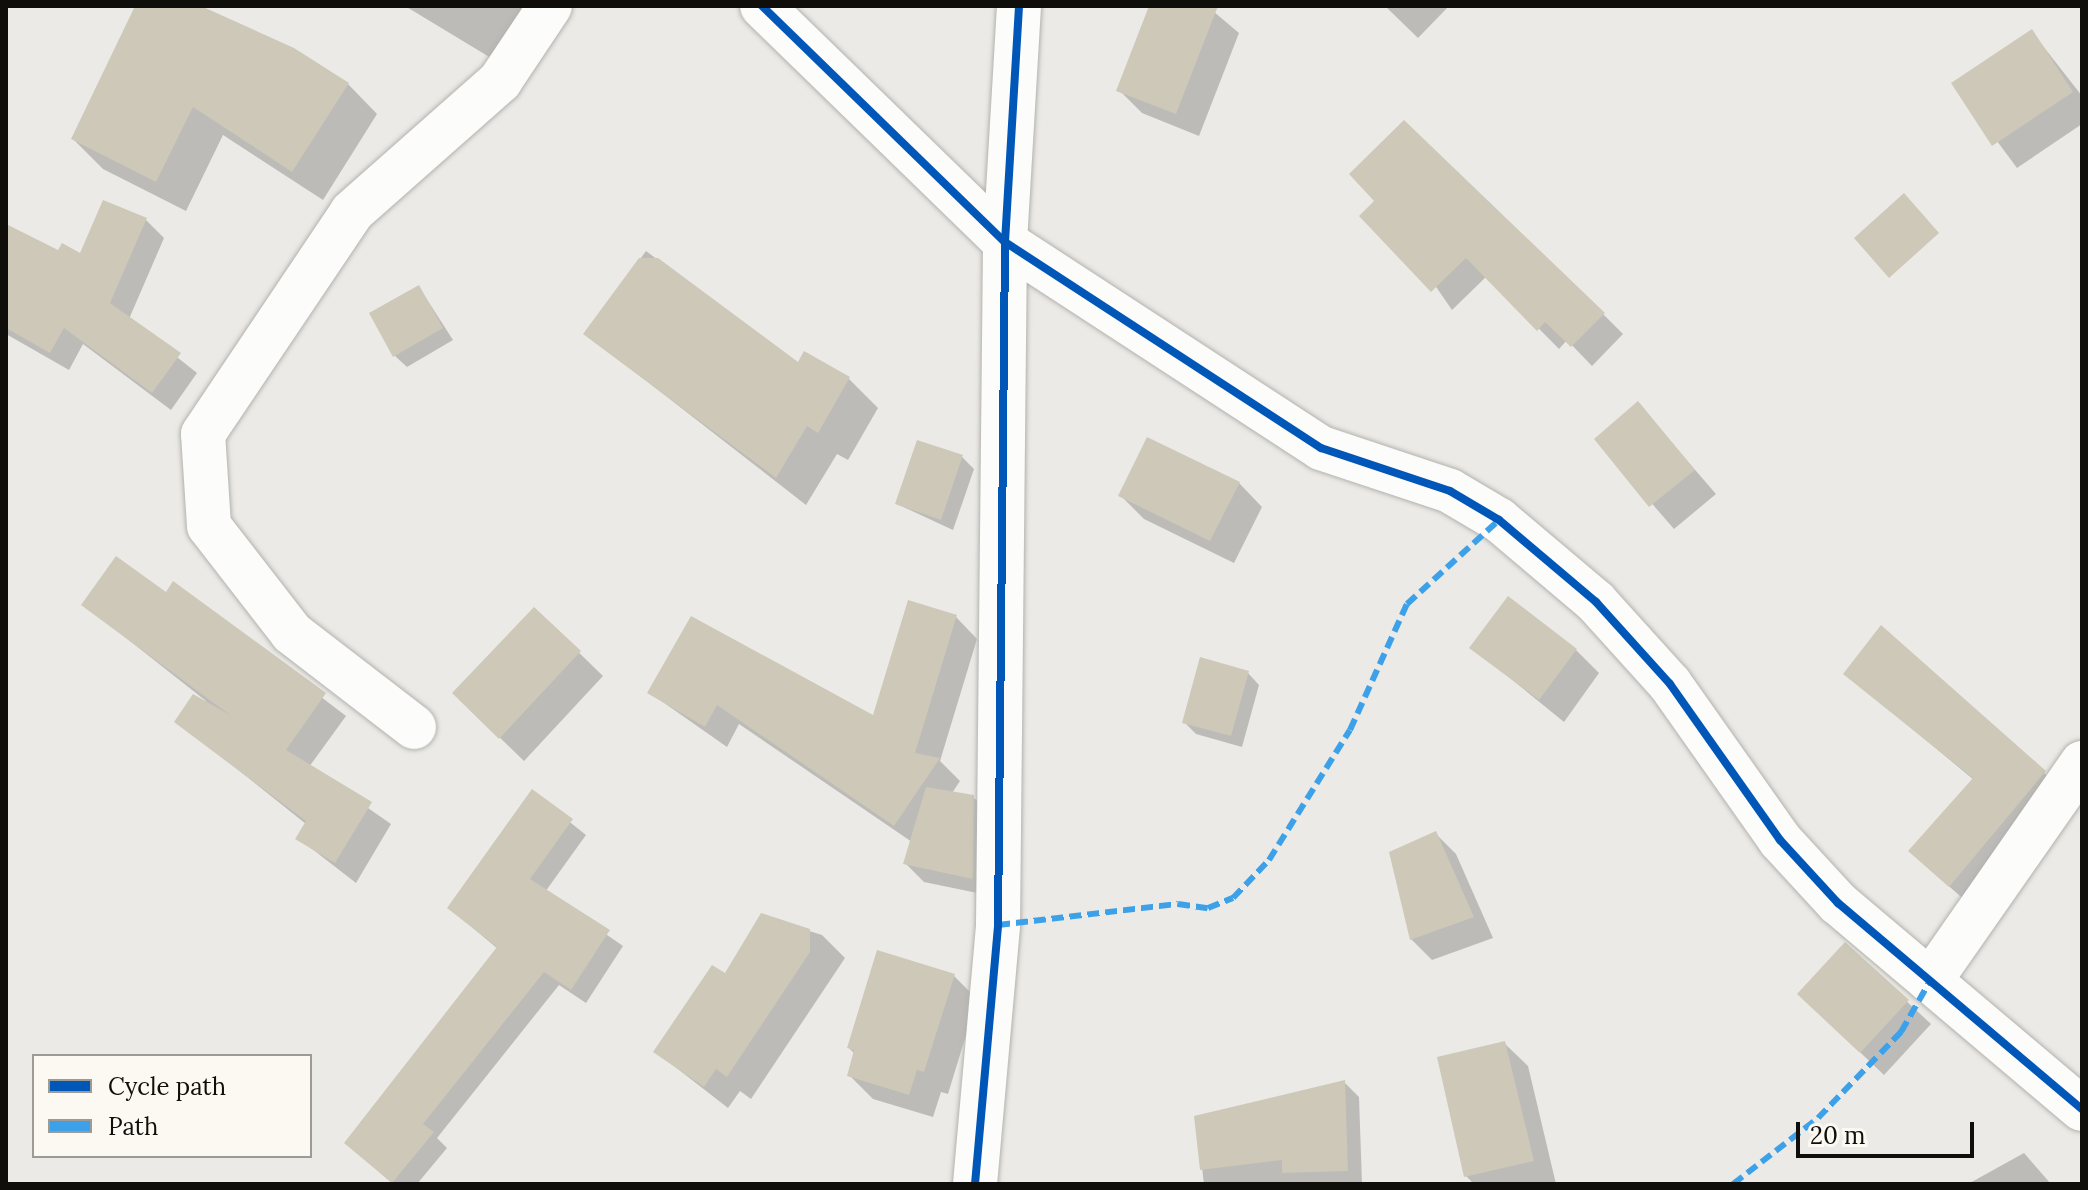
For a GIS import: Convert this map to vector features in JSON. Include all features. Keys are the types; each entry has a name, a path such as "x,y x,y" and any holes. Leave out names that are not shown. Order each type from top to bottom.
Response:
{"street":[{"path":"414,727 292,633 209,526 203,434 352,212 500,81 550,6"},
{"path":"762,6 1005,242 1321,448 1450,491 1499,520 1596,602 1670,684 1780,840 1838,903 2082,1109"},
{"path":"975,1184 998,925 1005,242 1019,6"},
{"path":"1930,981 2082,763"}],"building":[{"path":"135,6 201,6 294,48 349,83 292,172 193,107 156,182 71,139"},
{"path":"1149,6 1218,6 1176,114 1116,91"},
{"path":"2032,29 2073,92 1992,146 1951,83"},
{"path":"1404,120 1605,313 1571,347 1545,322 1537,331 1466,258 1431,292 1359,216 1374,201 1349,174"},
{"path":"1904,193 1939,233 1889,278 1854,238"},
{"path":"103,200 147,218 110,303 181,353 152,393 64,328 50,353 6,328 6,224 58,250 62,243 80,253"},
{"path":"639,258 658,258 798,362 804,351 850,377 818,433 807,426 776,478 583,334"},
{"path":"419,285 443,328 393,357 369,313"},
{"path":"1638,401 1695,470 1649,507 1594,439"},
{"path":"1147,437 1240,482 1210,541 1118,496"},
{"path":"917,440 963,455 941,520 895,504"},
{"path":"116,556 166,592 173,581 326,693 286,750 372,802 335,863 295,839 306,821 174,722 193,694 230,715 81,605"},
{"path":"1508,596 1577,649 1539,700 1469,648"},
{"path":"908,600 957,615 915,753 940,758 894,826 717,705 705,727 647,693 691,616 873,715"},
{"path":"534,607 581,651 499,739 452,693"},
{"path":"1881,625 2046,771 1949,887 1908,851 1973,778 1843,674"},
{"path":"1200,657 1249,671 1231,736 1182,723"},
{"path":"926,787 974,795 973,879 903,864"},
{"path":"532,789 573,819 530,879 610,930 571,990 544,972 423,1124 434,1132 392,1183 344,1143 497,947 447,908"},
{"path":"1436,831 1474,917 1410,940 1389,852"},
{"path":"761,913 810,929 810,952 727,1077 716,1069 704,1087 653,1052 712,965 725,973"},
{"path":"1845,942 1909,1000 1860,1053 1797,994"},
{"path":"877,950 955,974 924,1072 917,1070 909,1095 847,1076 854,1050 847,1048"},
{"path":"1505,1041 1534,1161 1464,1177 1437,1057"},
{"path":"1345,1080 1348,1171 1282,1173 1282,1160 1200,1170 1194,1116"}],"marked path":[{"path":"998,925 1178,904 1208,908 1233,898 1269,860 1350,730 1407,604 1499,520"},
{"path":"1733,1184 1818,1118 1901,1032 1930,981"}],"cycle path":[{"path":"762,6 1005,242 1321,448 1450,491 1499,520 1596,602 1670,684 1780,840 1838,903 2082,1109"},
{"path":"975,1184 998,925 1005,242 1019,6"}]}
